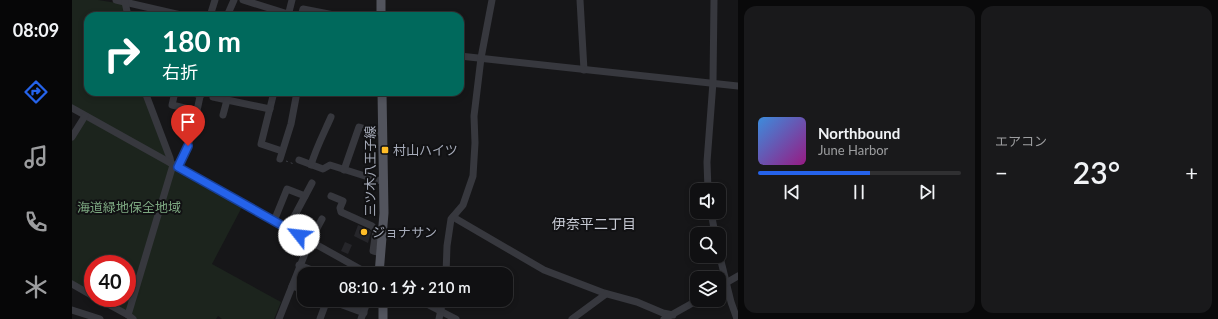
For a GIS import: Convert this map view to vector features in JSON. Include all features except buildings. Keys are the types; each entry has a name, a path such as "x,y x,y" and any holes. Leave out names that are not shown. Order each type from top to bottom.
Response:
{"main road":[{"path":"381,0 381,12"},
{"name":"三ツ木八王子線","path":"379,267 384,213 382,96"},
{"path":"383,307 383,319"}],"street":[{"path":"116,0 168,12"},
{"path":"211,12 215,0"},
{"path":"230,12 234,0"},
{"path":"243,0 279,12"},
{"path":"289,12 292,0"},
{"path":"446,267 451,219 463,204 473,176 475,143 474,116 481,58 492,0"},
{"path":"580,0 584,70"},
{"path":"708,183 713,82 714,0"},
{"path":"125,2 127,12"},
{"path":"302,12 303,9 318,12"},
{"path":"464,56 584,70 713,82 738,86"},
{"path":"147,96 174,165"},
{"path":"174,96 172,105 197,111"},
{"path":"116,307 130,314 174,165 188,146 200,96"},
{"path":"273,96 261,144 282,151"},
{"path":"280,159 291,124 296,96"},
{"path":"213,97 224,97 270,110"},
{"path":"223,115 224,97"},
{"path":"72,108 356,267"},
{"path":"72,137 85,116"},
{"path":"311,164 330,117"},
{"path":"344,170 359,127 383,134"},
{"path":"298,160 324,169 330,165 384,182"},
{"path":"288,228 312,183"},
{"path":"274,222 287,189 305,196"},
{"path":"331,196 343,201 340,208 341,212 372,226 376,231 373,251 380,253"},
{"path":"453,217 544,270 606,294 637,302 663,313 673,315"},
{"path":"279,319 299,265 322,219"},
{"path":"299,265 304,267"},
{"path":"737,319 726,283 738,276"},
{"path":"72,284 84,291"},
{"path":"292,286 297,288"},
{"path":"572,319 606,294"},
{"path":"664,319 690,305"},
{"path":"320,319 325,307"},
{"path":"347,307 362,316"},
{"path":"433,307 456,319"},
{"path":"439,319 442,307"},
{"path":"72,310 100,319"}],"path":[{"path":"280,159 296,165 298,160"}],"green space":[{"name":"海道緑地保全地域","path":"72,0 98,0 123,4 124,12 84,12 84,96 144,96 170,165 242,207 212,264 281,302 274,319 222,319 218,316 216,319 136,319 116,307 136,307 136,255 84,255 84,289 72,282 72,140 87,115 72,106"}],"place":[{"name":"村山ハイツ","path":"385,150"},
{"name":"ジョナサン","path":"364,232"}],"district":[{"name":"伊奈平二丁目","path":"594,223"}],"route":[{"path":"188,146 178,167 299,235"}]}
